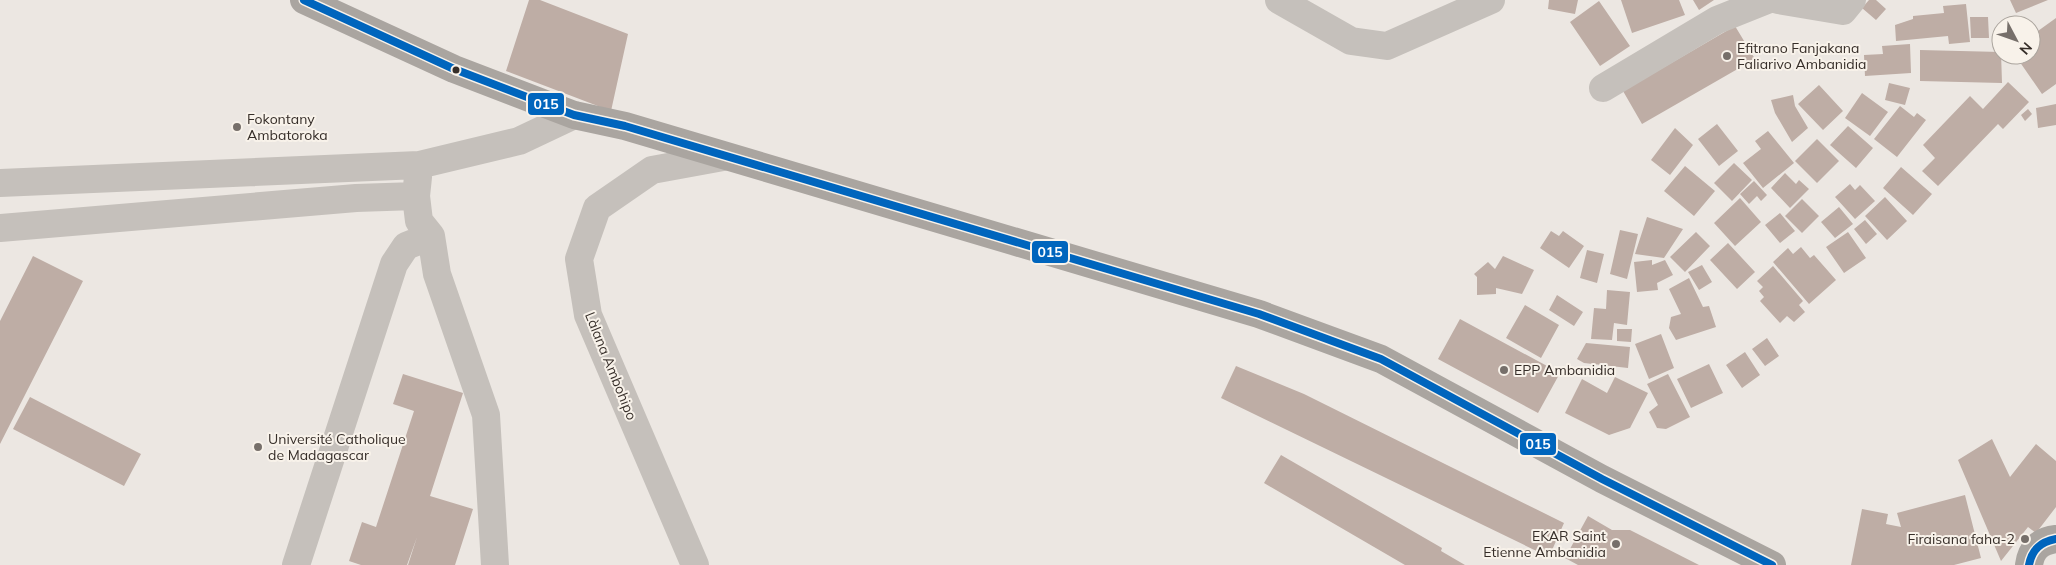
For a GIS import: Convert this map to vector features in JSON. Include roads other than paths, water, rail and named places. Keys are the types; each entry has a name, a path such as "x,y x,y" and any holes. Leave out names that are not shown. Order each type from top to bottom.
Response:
{"main road":[{"path":"304,0 454,69 574,115 625,126 723,157 1258,314 1381,359 1602,479 1772,565"},
{"path":"2029,565 2034,550 2040,544 2056,539"}],"street":[{"path":"1279,0 1350,41 1387,46 1491,0"},
{"path":"1603,88 1717,20 1767,0"},
{"path":"1778,0 1843,11 1852,0"},
{"path":"0,183 419,165 519,141 574,115"},
{"name":"Làlana Ambohipo","path":"696,565 588,315 579,259 597,208 652,170 723,157"},
{"path":"419,165 416,196 419,221 431,236 437,274 486,415 495,565"},
{"path":"0,228 356,198 416,196"},
{"path":"296,565 394,264 406,246 431,236"}],"place":[{"name":"Efitrano Fanjakana Faliarivo Ambanidia","path":"1727,56"},
{"name":"Fokontany Ambatoroka","path":"237,127"},
{"name":"EPP Ambanidia","path":"1504,370"},
{"name":"Université Catholique de Madagascar","path":"258,447"},
{"name":"Firaisana faha-2","path":"2025,539"},
{"name":"EKAR Saint Etienne Ambanidia","path":"1616,544"}]}
